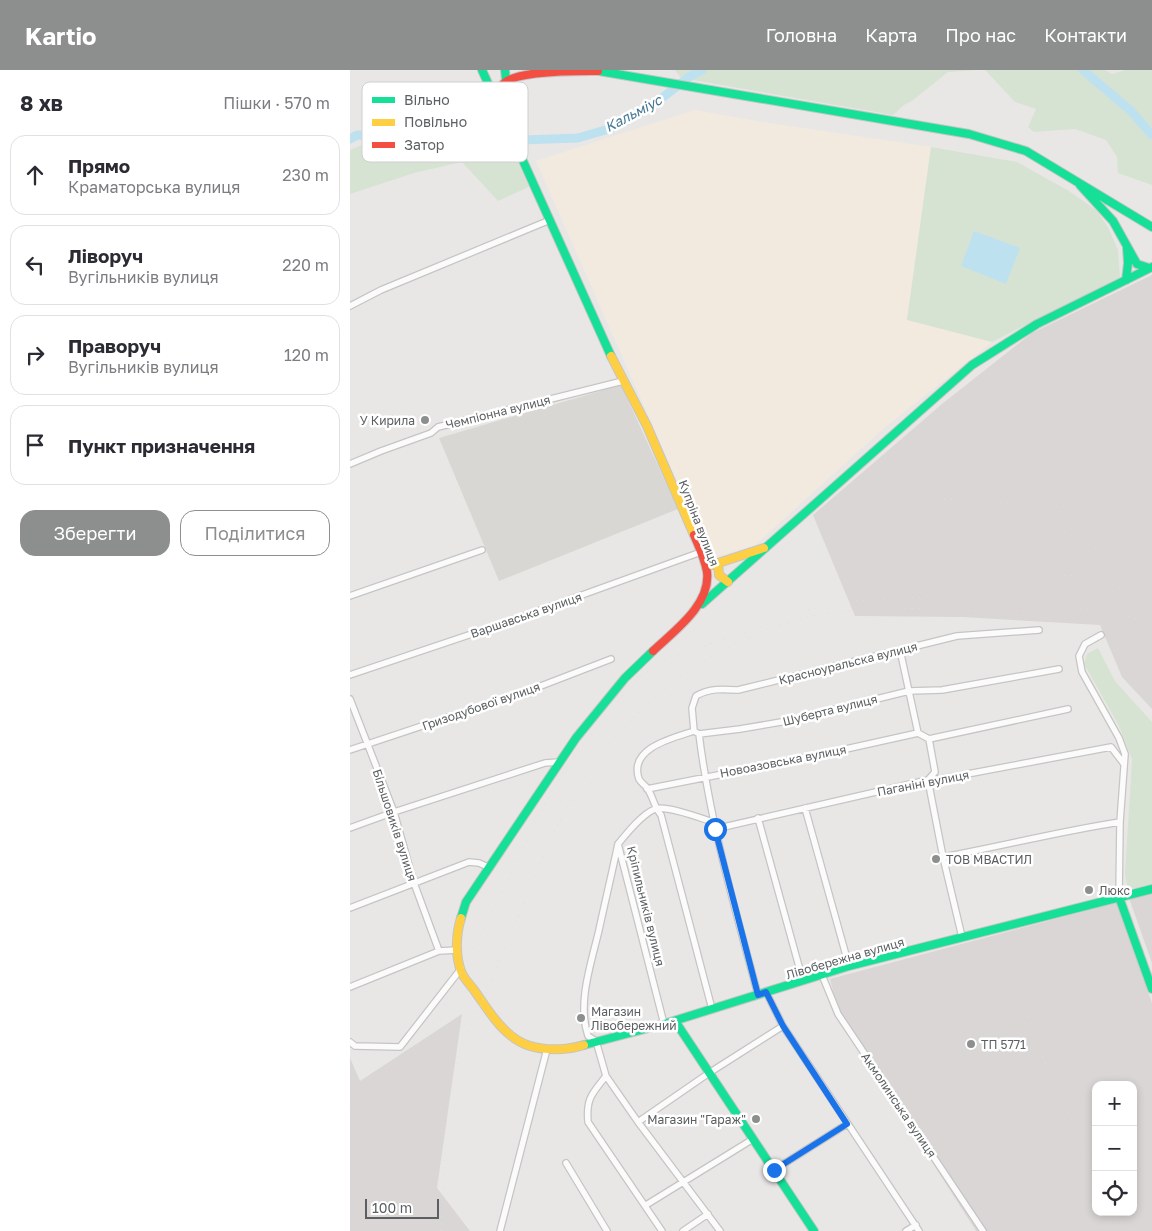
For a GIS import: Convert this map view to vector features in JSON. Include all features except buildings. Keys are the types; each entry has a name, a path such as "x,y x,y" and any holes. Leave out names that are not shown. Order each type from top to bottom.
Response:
{"main road":[{"name":"Купріна вулиця","path":"482,70 487,82"},
{"path":"504,81 505,70"},
{"path":"509,70 522,73 596,71 969,134 1026,151 1152,228"},
{"path":"499,82 522,73"},
{"path":"486,79 492,82"},
{"name":"Купріна вулиця","path":"460,970 457,950 458,928 466,902 488,867 576,738 625,678 692,614 703,598 707,583 706,567 701,552 647,426 600,334 523,162"},
{"path":"1075,180 1113,221 1137,264 1151,267"},
{"path":"1126,246 1128,263 1126,280"},
{"path":"692,614 714,597 728,582 972,365 1037,324 1151,267"},
{"path":"706,567 768,547"},
{"path":"718,563 718,575 722,580 728,582"},
{"name":"Лівобережна вулиця","path":"460,970 497,1022 515,1039 530,1046 547,1049 578,1047 675,1021 849,966 1152,889"},
{"path":"1119,897 1152,989"},
{"path":"675,1021 814,1231"}],"street":[{"path":"350,306 381,290 550,220"},
{"name":"Чемпіонна вулиця","path":"350,464 431,433 438,427 623,381"},
{"path":"350,596 482,550"},
{"name":"Варшавська вулиця","path":"350,675 510,621 701,552"},
{"name":"Красноуральска вулиця","path":"696,733 692,708 696,696 703,691 720,689 738,690 957,636 1039,630"},
{"path":"1101,635 1085,644 1078,656 1082,672 1119,738 1124,754 1120,822 1119,897"},
{"path":"900,650 918,733 929,739 1068,709"},
{"name":"Гризодубової вулиця","path":"350,750 533,689 611,659"},
{"name":"Шуберта вулиця","path":"647,788 639,779 638,767 642,756 664,742 696,733 740,729 787,721 909,691 942,690 1059,669"},
{"name":"Більшовиків вулиця","path":"350,699 352,710 368,744 394,812 414,883 439,951"},
{"path":"696,733 713,822 758,995"},
{"name":"Новоазовська вулиця","path":"647,788 819,755 918,733"},
{"path":"929,739 935,772 928,780 962,937"},
{"name":"Паганіні вулиця","path":"715,829 928,780 1111,746 1124,764"},
{"path":"350,828 545,763 559,762"},
{"path":"647,788 661,816 712,1009"},
{"path":"805,808 849,966"},
{"path":"656,809 671,810 713,822"},
{"name":"Кріпильників вулиця","path":"656,809 633,825 618,844 664,1024"},
{"path":"758,818 803,980"},
{"path":"944,857 1070,830 1120,822"},
{"path":"618,844 587,983 583,1012 588,1036 596,1041 606,1076 720,1231"},
{"path":"350,908 469,862 479,863 488,867"},
{"path":"350,987 439,951 457,950"},
{"path":"350,1042 355,1046 400,1047 460,970"},
{"name":"Акмолинська вулиця","path":"822,975 838,1014 983,1231"},
{"path":"766,992 783,1026 918,1228 906,1231"},
{"path":"638,1122 709,1073 783,1026"},
{"path":"500,1231 547,1049"},
{"path":"606,1076 590,1096 587,1110 588,1122 662,1231"},
{"path":"774,1170 847,1124"},
{"path":"646,1205 753,1139"},
{"path":"566,1163 607,1231"},
{"path":"683,1231 708,1214"}],"shaded area":[{"path":"695,110 931,147 907,319 992,342 884,428 755,545 711,558 536,161"},
{"path":"1152,275 1152,709 1122,677 1100,625 962,617 855,616 813,515 942,404 1032,333"},
{"path":"621,385 678,509 499,581 439,438"},
{"path":"1152,893 1152,963 1129,898"},
{"path":"1116,903 1152,1003 1152,1231 976,1231 840,1018 830,979"},
{"path":"462,1014 437,1188 470,1231 350,1231 350,1058 360,1081"}],"green space":[{"path":"675,70 976,70 948,72 893,115 681,78"},
{"path":"985,70 1105,70 1112,74 1125,70 1152,70 1152,185 1118,173 1117,157 1106,140 1075,129 1034,132 1028,127 1036,109 1015,102"},
{"path":"362,145 362,162 462,162 414,173 350,194 350,150"},
{"path":"931,147 1017,162 1069,191 1096,210 1108,227 1118,250 1120,277 992,342 907,320"},
{"path":"462,162 518,162 529,187 498,201"},
{"path":"1098,648 1115,681 1152,722 1152,885 1135,889 1127,885 1125,874 1132,759 1118,724 1084,664 1087,654"}],"water":[{"path":"974,231 1020,248 1006,284 961,266"}],"waterway":[{"name":"Кальміус","path":"528,140 578,138 612,128 649,108 689,77 702,70"},
{"name":"Кальміус","path":"1083,70 1131,111 1152,135"},
{"name":"Кальміус","path":"350,139 357,135 362,135"}],"railway":[{"path":"930,498 1152,512"},
{"path":"1015,506 1042,518 1092,547 1117,556 1152,562"},
{"path":"795,615 831,604 945,594 1027,578 1060,575 1076,576 1106,583 1125,591 1152,607"},
{"path":"441,1231 447,1113 454,1073 463,1043 547,850 574,794 607,747 633,718 661,693 691,670 724,650 758,633 794,621 831,613 889,609 986,611 1095,610 1116,613 1135,619 1152,628"},
{"path":"350,1106 412,1051 433,1026 506,885 536,820 557,782 620,698 644,674 666,660 748,632"},
{"path":"1014,977 1044,1061 1055,1080 1093,1171"},
{"path":"1115,1216 1123,1231"}],"traffic: fast":[{"path":"482,70 487,82"},
{"path":"505,70 506,80"},
{"path":"593,70 969,134 1026,151 1152,227"},
{"path":"523,162 611,356"},
{"path":"1080,185 1113,221 1137,264 1149,268"},
{"path":"1126,280 1127,248"},
{"path":"702,604 972,365 1037,324 1152,267"},
{"path":"461,918 466,902 576,738 625,678 653,651"},
{"path":"584,1045 664,1024 849,966 1152,889"},
{"path":"1119,897 1152,989"},
{"path":"675,1021 814,1231"}],"traffic: slow":[{"path":"611,356 647,426 694,535"},
{"path":"706,567 764,548"},
{"path":"718,563 719,575 728,582"},
{"path":"461,918 457,944 462,974 498,1023 512,1037 537,1048 557,1049 584,1045"}],"traffic: jam":[{"path":"506,82 521,76 548,72 598,71"},
{"path":"653,651 689,616 697,606 707,584 707,572 694,535"}],"place":[{"name":"У Кирила","path":"425,420"},
{"name":"ТОВ МВАСТИЛ","path":"936,859"},
{"name":"Люкс","path":"1089,890"},
{"name":"Магазин Лівобережний","path":"581,1018"},
{"name":"ТП 5771","path":"971,1044"},
{"name":"Магазин \"Гараж\"","path":"756,1119"}],"route":[{"path":"715,829 758,995 766,992 783,1026 847,1124 774,1170"}]}
